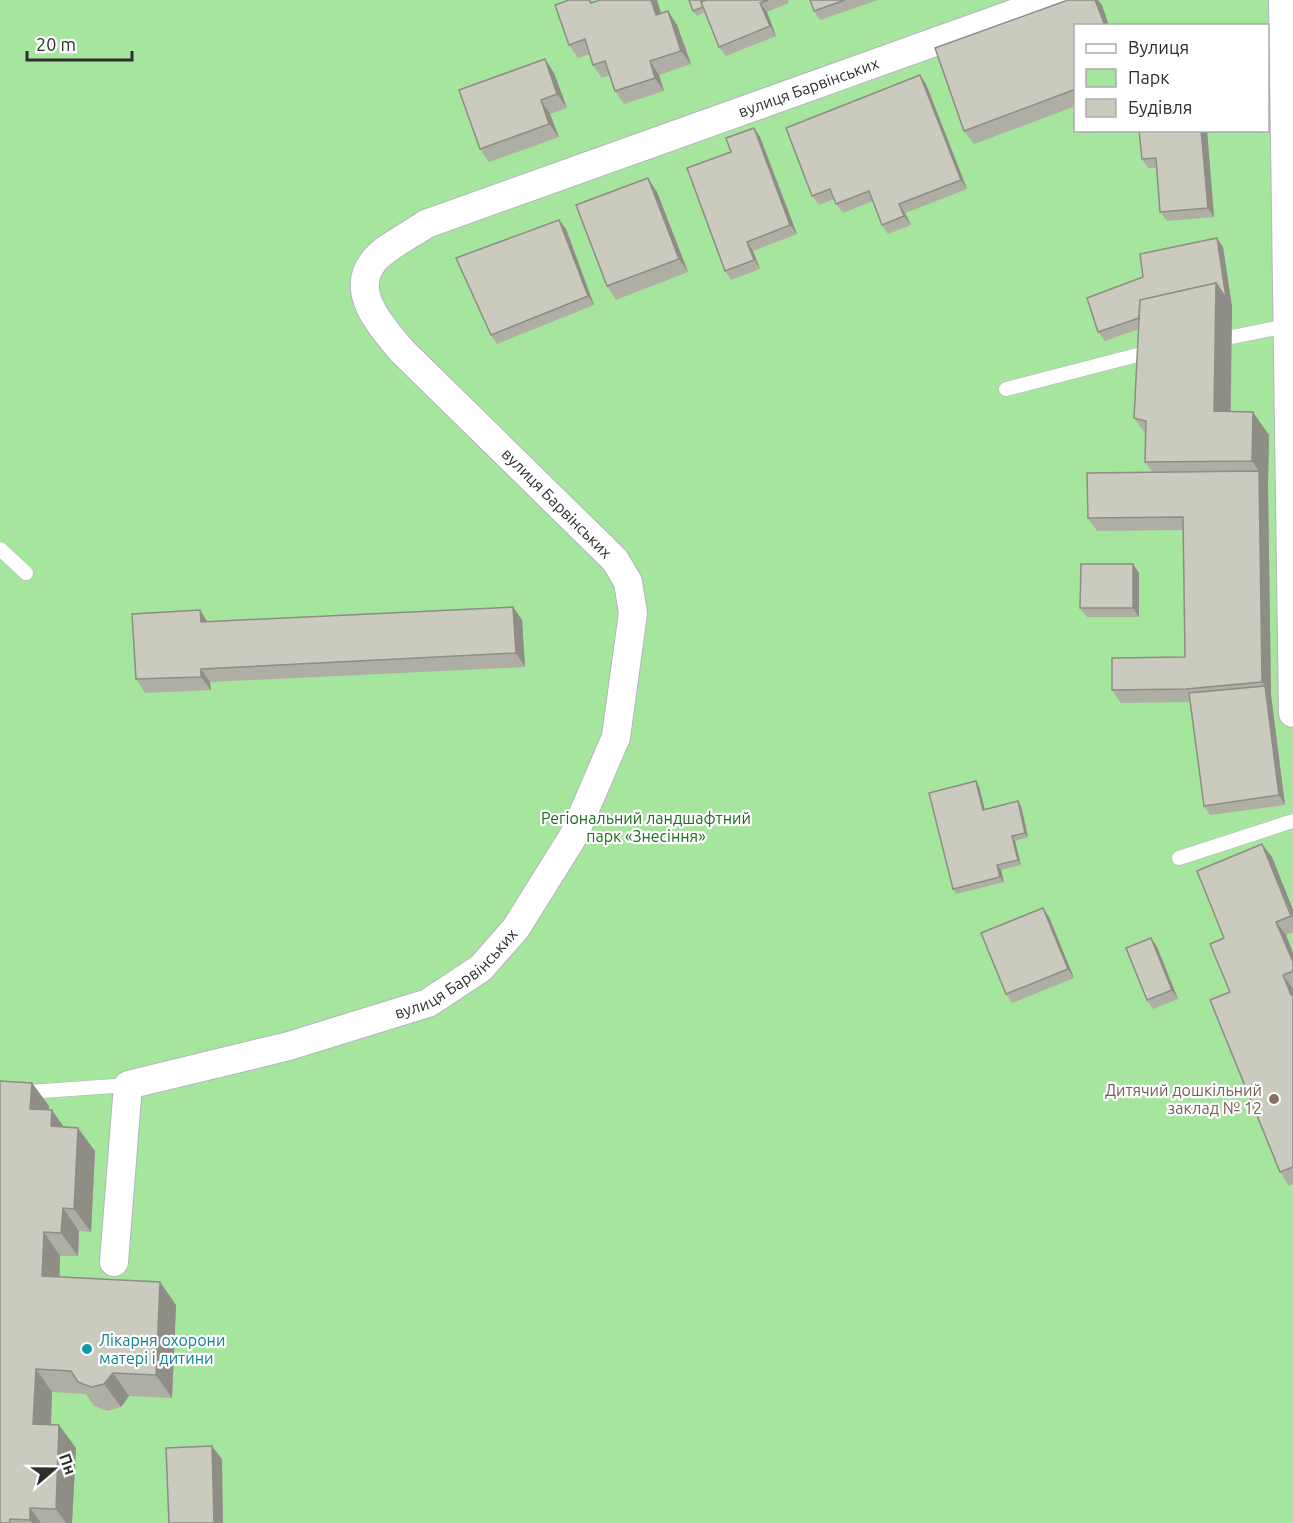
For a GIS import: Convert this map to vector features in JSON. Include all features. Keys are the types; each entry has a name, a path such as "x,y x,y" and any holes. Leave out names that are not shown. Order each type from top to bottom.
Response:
{"street":[{"name":"вулиця Барвінських","path":"128,1085 289,1046 428,1003 481,969 516,928 574,835 616,737 633,613 628,582 615,560 402,351 372,315 364,280 373,261 426,224 1052,0"},
{"path":"1283,0 1288,28 1293,703"},
{"path":"114,1262 128,1085"}],"lane":[{"path":"1232,337 1291,325"},
{"path":"1006,389 1155,351"},
{"path":"0,549 26,573"},
{"path":"1179,858 1293,821"},
{"path":"0,1094 128,1085"}],"green space":[{"name":"Регіональний ландшафтний парк «Знесіння»","path":"0,0 1293,0 1293,1523 0,1523"}],"building":[{"path":"569,0 589,0 591,3 600,0 651,0 656,15 668,11 681,51 650,61 655,78 615,91 605,61 593,65 585,39 569,45 555,5"},
{"path":"689,0 706,0 701,2 703,7 693,11"},
{"path":"706,0 768,0 760,3 770,26 719,47 701,2"},
{"path":"810,0 845,0 814,11"},
{"path":"1068,0 1095,0 1104,24 1074,24 1074,90 964,131 935,48"},
{"path":"545,59 557,94 541,100 549,124 480,149 459,90"},
{"path":"920,75 961,180 899,204 904,216 882,225 869,191 836,204 830,189 812,196 786,128"},
{"path":"754,128 790,225 747,242 754,260 725,271 687,168 731,152 726,138"},
{"path":"1139,132 1201,132 1208,208 1160,212 1156,158 1142,159"},
{"path":"648,178 679,259 607,286 576,205"},
{"path":"559,220 588,296 491,335 456,258"},
{"path":"1217,238 1226,298 1216,283 1140,300 1139,318 1098,332 1087,298 1143,277 1140,254"},
{"path":"1216,283 1214,411 1253,412 1252,461 1145,462 1146,421 1134,418 1140,300"},
{"path":"1259,471 1262,682 1186,689 1112,690 1112,658 1185,657 1183,517 1088,518 1087,473"},
{"path":"1081,564 1133,564 1133,608 1080,608"},
{"path":"513,607 516,653 201,669 201,677 136,679 132,614 200,610 201,622"},
{"path":"1265,686 1279,795 1204,806 1189,693"},
{"path":"976,781 983,810 1018,801 1025,833 1012,836 1018,860 997,865 1000,877 953,889 929,793"},
{"name":"Дитячий дошкільний заклад № 12","path":"1262,844 1291,916 1276,922 1293,962 1293,971 1283,975 1291,995 1293,994 1293,1167 1280,1172 1210,1000 1230,992 1210,944 1224,938 1197,871"},
{"path":"1043,908 1068,969 1006,994 981,933"},
{"path":"1151,938 1172,990 1147,1000 1126,948"},
{"name":"Лікарня охорони матері і дитини","path":"0,1081 32,1083 30,1109 52,1110 51,1126 78,1128 74,1209 63,1208 61,1233 44,1232 42,1276 160,1282 156,1375 113,1373 104,1384 91,1387 78,1382 71,1371 36,1369 33,1424 59,1425 56,1509 30,1508 30,1520 10,1519 9,1523 0,1523"},
{"path":"212,1446 214,1523 169,1523 166,1448"}],"place":[{"name":"Дитячий дошкільний заклад № 12","path":"1274,1099"},
{"name":"Лікарня охорони матері і дитини","path":"87,1349"}]}
